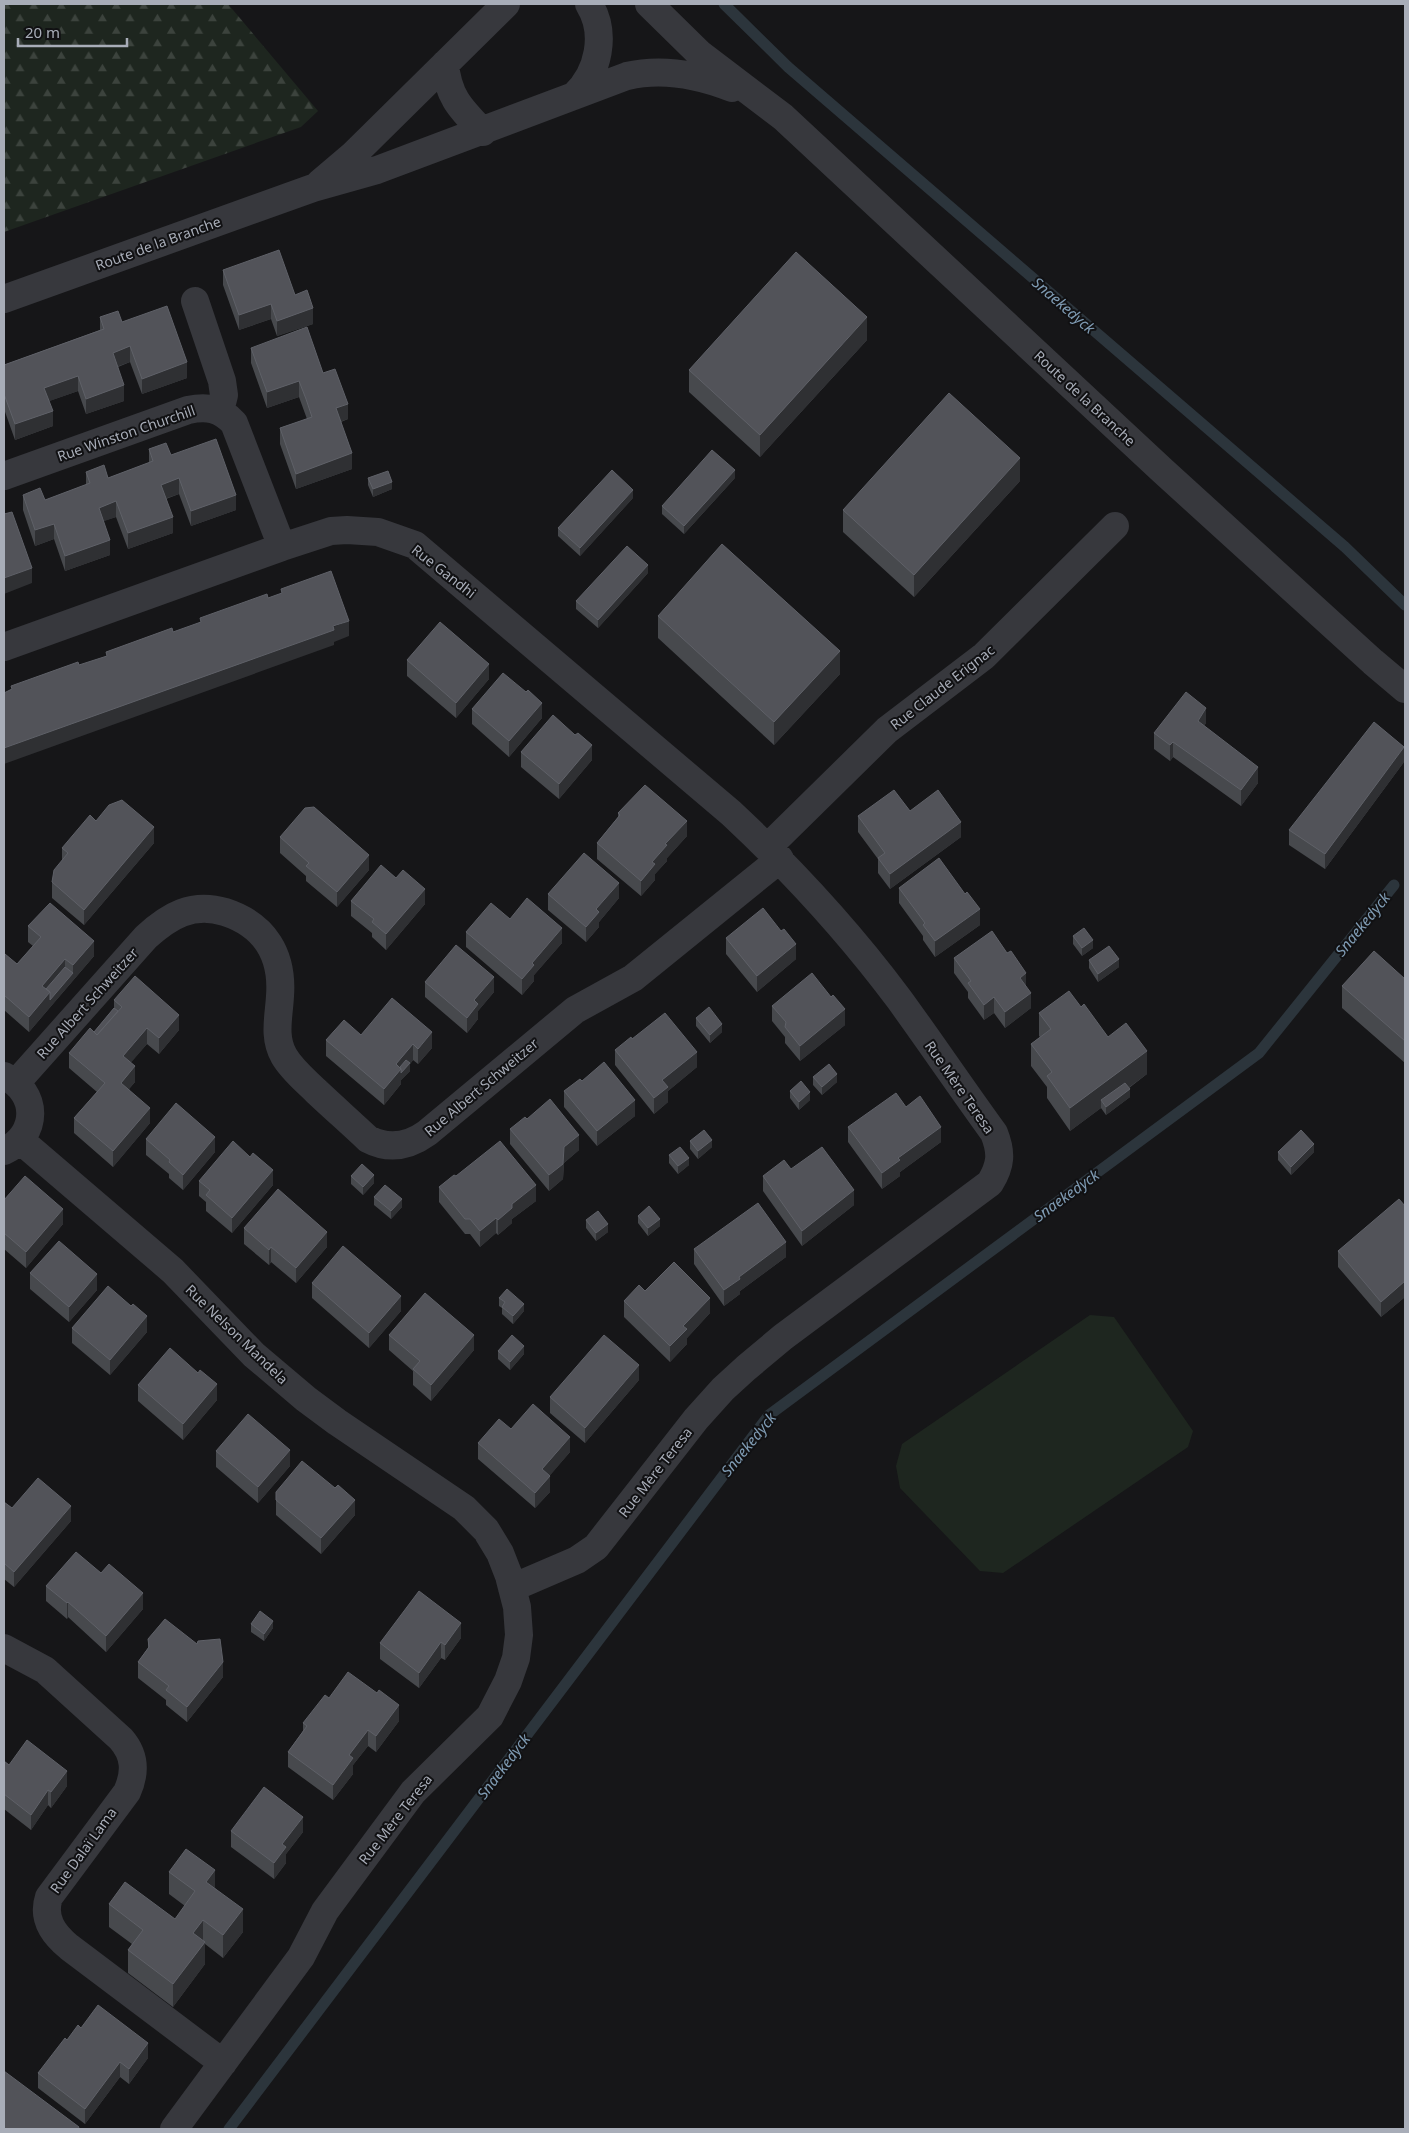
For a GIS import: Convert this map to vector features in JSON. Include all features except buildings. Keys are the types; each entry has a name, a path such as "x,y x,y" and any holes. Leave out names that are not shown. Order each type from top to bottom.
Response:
{"street":[{"name":"Route de la Branche","path":"312,188 354,155 506,4"},
{"name":"Route de la Branche","path":"574,96 582,89 590,76 599,43 598,22 589,4"},
{"name":"Route de la Branche","path":"649,4 700,54 783,117 1163,471 1405,689"},
{"path":"445,64 449,89 454,99 483,132"},
{"name":"Route de la Branche","path":"4,298 312,188 378,170 483,132 627,76 640,73 669,73 710,80 738,90 767,105"},
{"path":"195,301 222,381 224,395 220,411 228,416 238,432 282,547"},
{"name":"Rue Winston Churchill","path":"4,476 188,410 200,407 220,411"},
{"name":"Rue Claude Erignac","path":"774,853 887,730 984,656 1115,526"},
{"name":"Rue Gandhi","path":"4,647 314,535 347,530 390,535 415,545 731,812 774,853"},
{"name":"Rue Albert Schweitzer","path":"10,1079 146,937 159,926 169,918 190,910 213,910 234,915 256,927 264,935 276,956 281,994 277,1031 278,1043 291,1067 368,1139 377,1144 407,1144 427,1132 575,1010 633,978 774,853"},
{"name":"Rue Mère Teresa","path":"174,2129 302,1956 325,1911 413,1792 473,1735 496,1706 513,1669 518,1647 519,1621 512,1588 577,1560 596,1547 696,1419 723,1389 775,1342 982,1190 990,1183 999,1167 1000,1149 994,1133 899,999 839,924 774,853"},
{"path":"10,1079 26,1096 30,1111 28,1126 12,1145"},
{"name":"Rue Nelson Mandela","path":"12,1145 172,1271 254,1355 306,1399 464,1508 494,1541 512,1588"},
{"name":"Rue Dalaï Lama","path":"4,1648 45,1670 121,1739 131,1752 132,1776 126,1792 49,1897 46,1913 52,1929 69,1947 223,2063"}],"green space":[{"path":"4,4 228,4 318,111 301,127 4,232"},
{"path":"1090,1315 1114,1317 1193,1431 1188,1447 1003,1573 980,1571 900,1488 896,1466 902,1444"}],"waterway":[{"name":"Snaekedyck","path":"724,4 788,67 1345,547 1405,605"},
{"name":"Snaekedyck","path":"229,2129 769,1415 1259,1053 1394,885"}]}
